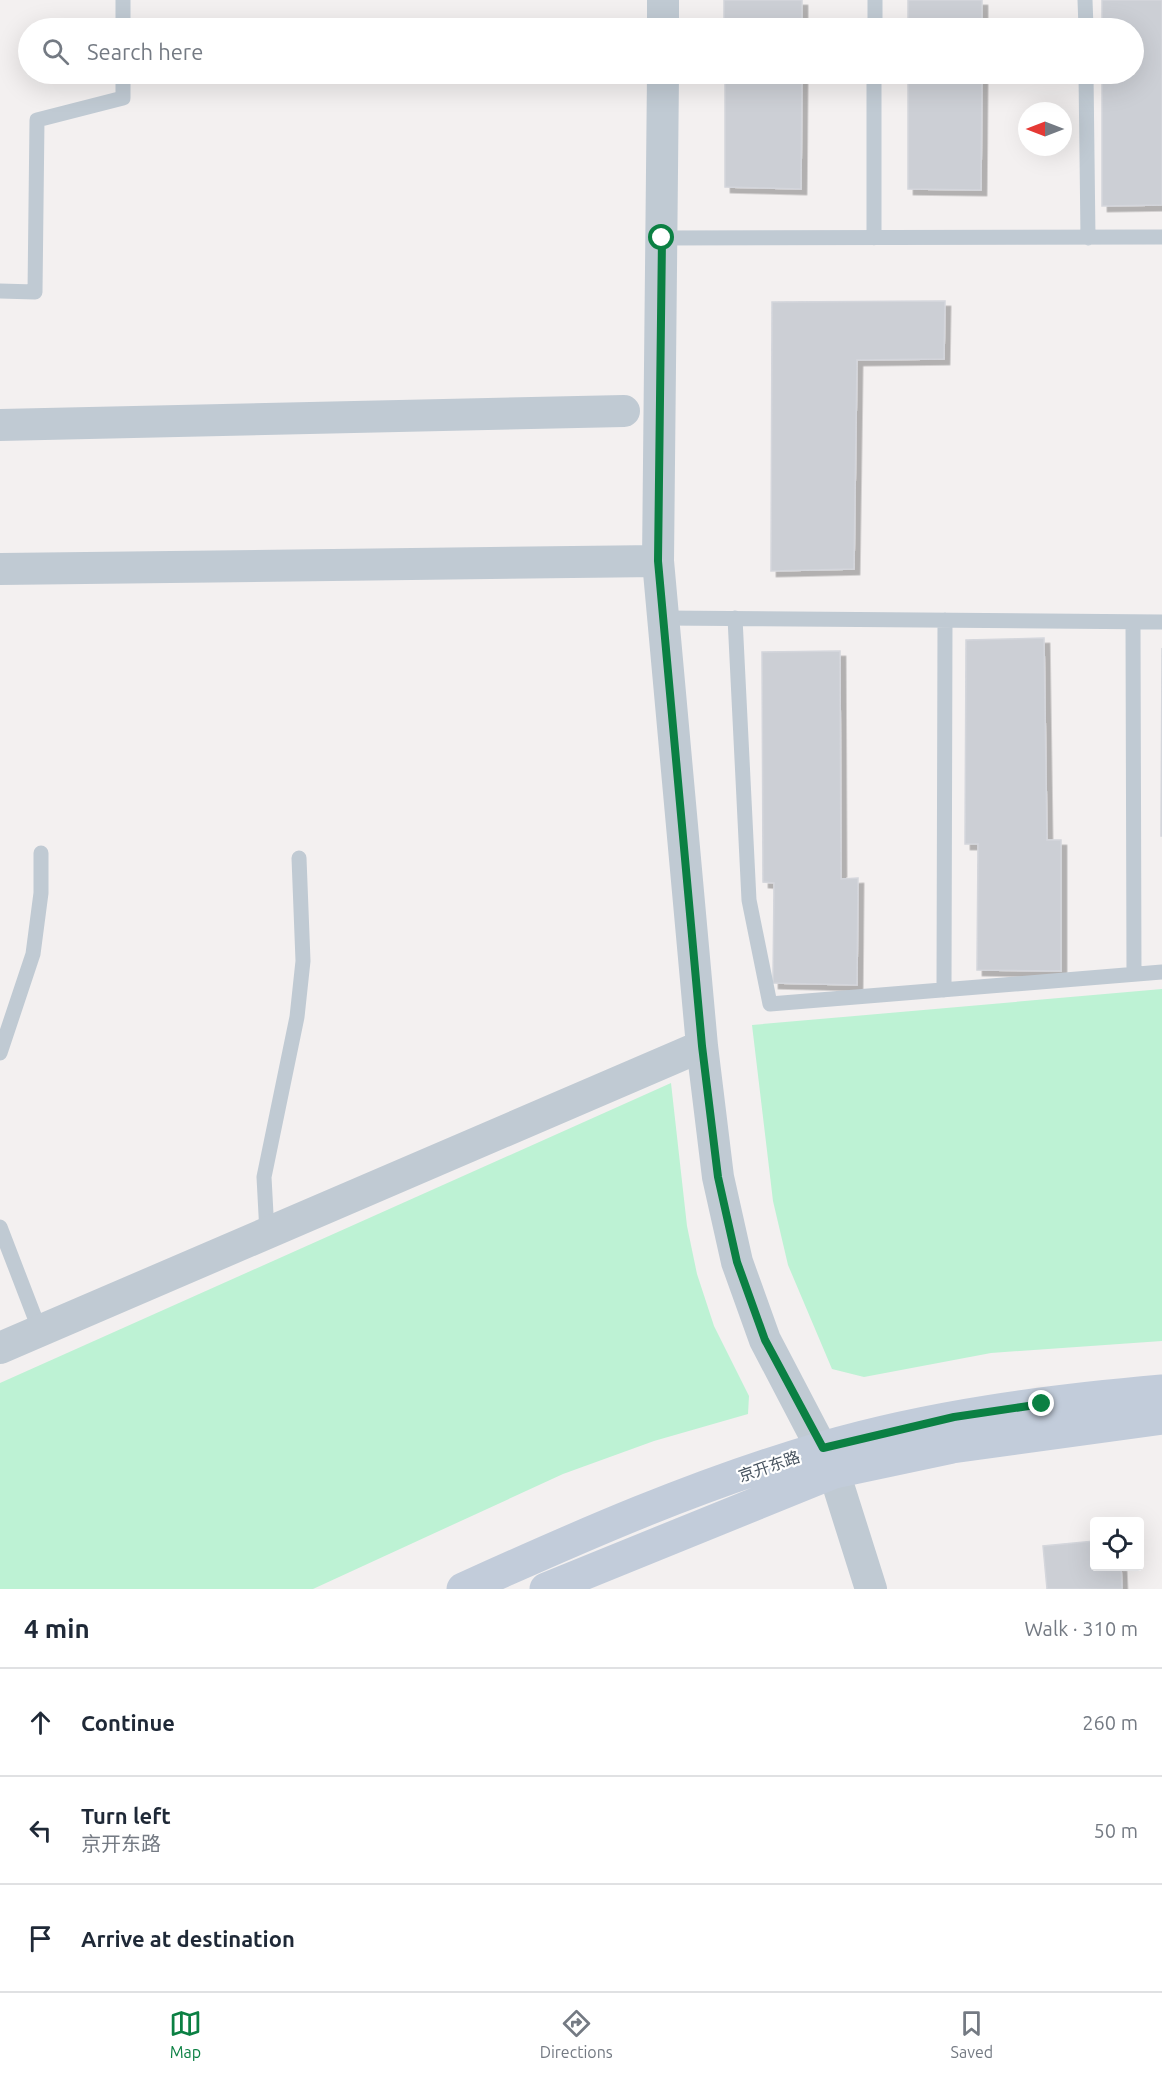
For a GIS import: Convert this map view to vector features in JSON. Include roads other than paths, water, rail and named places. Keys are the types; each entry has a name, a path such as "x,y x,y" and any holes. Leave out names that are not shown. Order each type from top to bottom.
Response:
{"street":[{"path":"663,0 663,18"},
{"path":"663,84 658,561 702,1046 718,1177 737,1262 765,1340 828,1460 871,1589"},
{"path":"0,425 624,411"},
{"path":"0,569 658,561"},
{"path":"0,1348 702,1046"},
{"name":"京开东路","path":"463,1589 588,1532 690,1493 828,1460 954,1417 1162,1391"},
{"name":"京开东路","path":"546,1589 828,1460 952,1447 1162,1418"}],"lane":[{"path":"123,0 123,18"},
{"path":"874,0 874,18"},
{"path":"1086,0 1086,18"},
{"path":"0,291 35,292 37,120 123,98 123,84"},
{"path":"874,84 874,238"},
{"path":"1086,84 1088,238"},
{"path":"662,238 1162,237"},
{"path":"662,618 1162,622"},
{"path":"735,618 749,900 770,1004 1162,972"},
{"path":"944,990 945,620"},
{"path":"1133,622 1134,974"},
{"path":"0,1053 33,954 42,893 42,853"},
{"path":"267,1233 264,1177 297,1017 303,961 299,858"},
{"path":"0,1227 40,1330"}]}
